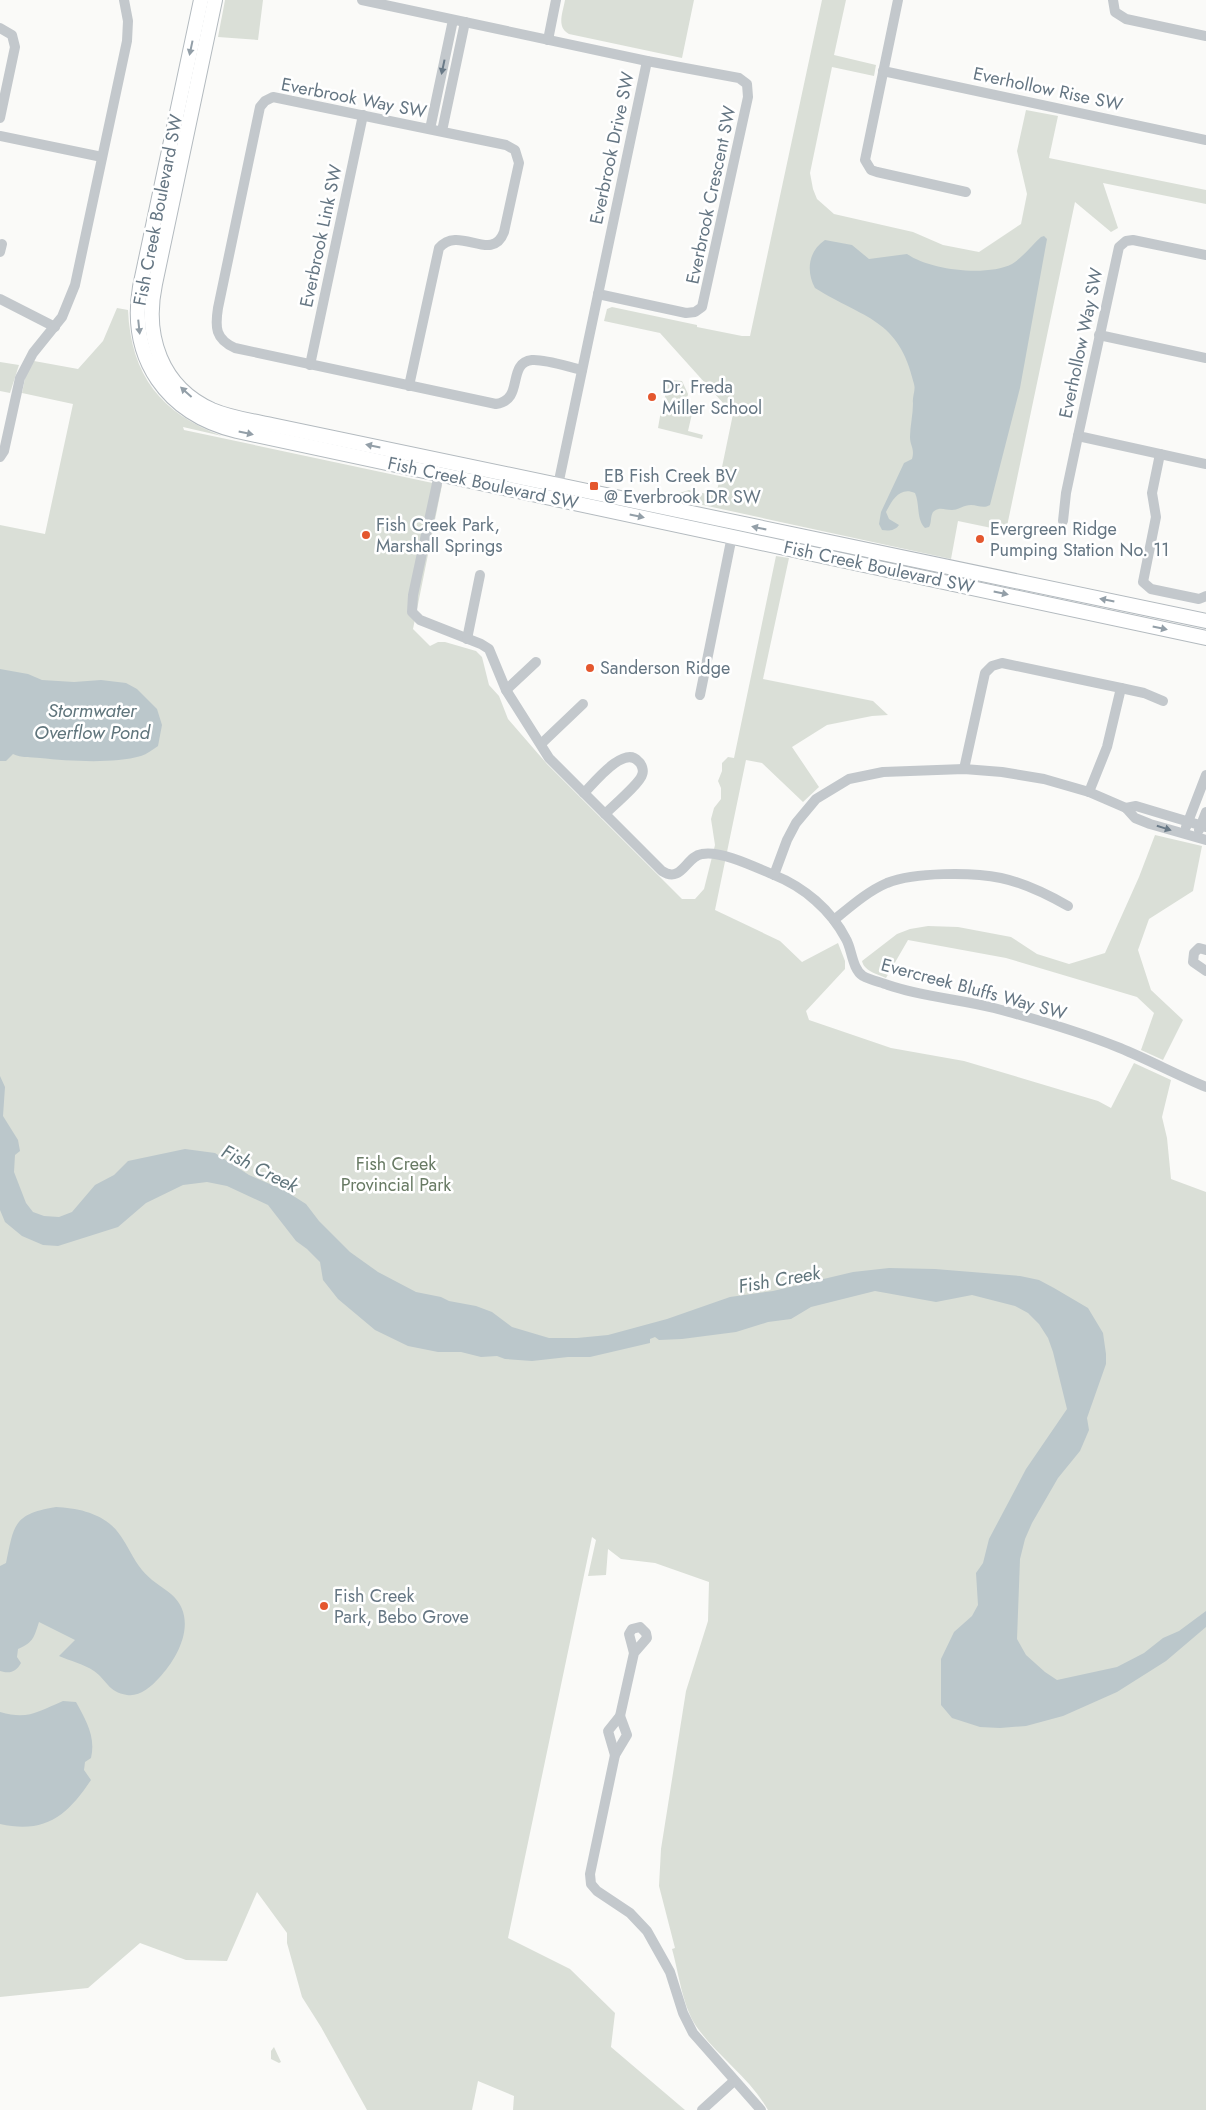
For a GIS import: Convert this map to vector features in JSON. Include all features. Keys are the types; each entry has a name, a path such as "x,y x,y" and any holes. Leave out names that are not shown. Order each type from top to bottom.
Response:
{"main road":[{"name":"Fish Creek Boulevard SW","path":"201,0 138,298 138,330 149,366 161,385 181,406 200,418 217,425 439,474 557,492 898,564 1200,637 1206,644"},
{"name":"Fish Creek Boulevard SW","path":"215,0 151,304 154,340 166,368 188,394 204,406 222,414 557,492 732,536 898,564 1206,621"}],"street":[{"path":"0,457 4,451 20,378 33,353 55,327 68,306 75,286 127,41 128,21 124,0"},
{"name":"Everbrook Drive SW","path":"362,0 648,61 557,492"},
{"path":"548,40 556,0"},
{"path":"898,0 865,154 868,166 877,172 966,192"},
{"path":"1113,0 1115,12 1126,19 1206,36"},
{"path":"430,129 453,20"},
{"path":"442,131 465,22"},
{"path":"0,28 12,34 15,47 0,118"},
{"name":"Everbrook Crescent SW","path":"598,294 686,314 698,310 705,300 728,194 748,97 747,84 739,78 648,61"},
{"name":"Everhollow Rise SW","path":"882,71 1206,140"},
{"name":"Everbrook Way SW","path":"410,386 439,248 451,239 486,245 493,244 500,239 504,232 519,163 516,153 511,147 272,96 260,107 218,308 216,324 219,338 225,344 234,348 310,365 410,386 496,404 507,401 511,397 518,372 527,361 536,360 582,370"},
{"name":"Everbrook Link SW","path":"310,365 363,115"},
{"path":"0,136 102,157"},
{"name":"Everhollow Way SW","path":"1206,255 1137,240 1128,240 1116,251 1078,436 1206,464"},
{"path":"0,300 55,327"},
{"path":"1099,335 1206,358"},
{"path":"1063,521 1066,493 1078,436"},
{"path":"1160,454 1152,493 1156,517 1143,582 1151,589 1199,599 1206,596"},
{"path":"439,474 412,612 420,620 481,644 488,649 506,690 549,758 584,793 605,814 640,780 643,772 640,762 632,757 618,760 584,793"},
{"path":"700,695 732,536"},
{"path":"467,639 480,576"},
{"path":"506,690 536,662"},
{"path":"964,770 983,677 992,666 1002,663 1144,693 1163,701"},
{"path":"1089,792 1107,747 1121,688"},
{"path":"541,744 583,704"},
{"path":"774,875 787,840 796,823 816,799 855,777 883,772 964,770 1002,772 1035,777 1089,792 1126,808 1135,818 1201,839 1206,812"},
{"path":"1184,834 1206,774"},
{"path":"1126,808 1136,806 1203,826"},
{"name":"Evercreek Bluffs Way SW","path":"605,814 665,873 672,875 679,872 703,853 721,855 774,875 803,890 818,902 834,920 846,939 856,968 866,977 913,993 995,1008 1087,1036 1119,1048 1206,1088"},
{"path":"834,920 855,903 887,883 921,874 974,875 1002,878 1042,891 1068,906"},
{"path":"1206,950 1199,948 1194,953 1193,962 1206,971"},
{"path":"615,1755 608,1731 620,1716 634,1653"},
{"path":"620,1716 627,1735 615,1755 590,1874 591,1884 596,1891 630,1913 647,1931 670,1972 683,2013 693,2033 761,2110"},
{"path":"702,2110 734,2081"}],"green space":[{"path":"225,0 263,0 258,40 218,37"},
{"path":"565,0 694,0 682,58 569,34 561,23"},
{"path":"822,0 846,0 834,55 876,65 874,76 832,67 810,173 817,199 834,214 913,232 943,245 979,252 1021,224 1027,194 1017,151 1026,110 1058,116 1049,158 1206,190 1206,204 1103,183 1118,228 1111,232 1075,202 1006,531 958,521 951,559 666,497 689,490 716,496 733,414 660,333 604,321 607,309 612,307 697,325 697,327 750,336"},
{"name":"Fish Creek Provincial Park","path":"117,308 128,310 130,333 135,354 143,373 153,389 182,416 222,436 183,427 184,430 442,485 413,629 430,646 438,642 445,642 476,651 482,657 489,685 499,696 508,719 547,764 682,899 695,899 704,889 715,845 711,819 714,808 721,799 721,788 718,781 722,771 722,763 728,757 734,758 776,556 789,558 763,679 873,701 888,715 872,716 827,725 792,747 819,787 803,802 762,763 746,760 715,910 780,941 802,962 838,943 845,961 845,969 806,1011 809,1020 891,1048 964,1061 1098,1101 1111,1108 1134,1063 1171,1080 1162,1117 1167,1138 1171,1179 1206,1192 1206,2110 768,2110 761,2098 743,2077 704,2037 691,2017 681,1989 672,1949 675,1948 659,1886 661,1849 686,1691 708,1621 709,1582 655,1563 621,1559 608,1549 606,1575 588,1576 596,1540 592,1537 508,1938 570,1969 615,2013 611,2047 685,2110 513,2110 514,2096 478,2081 472,2110 367,2110 321,2027 302,1997 287,1943 287,1933 257,1892 227,1961 186,1960 140,1943 88,1988 0,1997 0,525 45,534 73,404 22,393 26,374 34,361 78,369 103,341"},
{"path":"0,362 19,365 10,393 0,391"},
{"path":"671,380 682,381 688,394 686,403 694,405 688,431 703,435 702,439 658,428 663,399 665,397 665,385"},
{"path":"1155,835 1202,846 1193,891 1149,919 1138,950 1151,990 1183,1020 1163,1060 1141,1050 1154,1013 1137,997 1006,958 908,940 886,978 871,972 863,964 862,961 897,934 910,929 928,926 958,927 1011,937 1037,954 1069,964 1105,953 1139,877"},
{"path":"274,2047 281,2062 279,2063 271,2059 271,2051"}],"water":[{"path":"1044,236 1047,239 1020,388 990,505 983,507 968,505 952,510 938,509 932,514 929,527 925,528 920,520 915,493 905,491 897,495 886,512 889,519 899,525 893,529 882,530 879,524 881,512 904,463 912,459 913,452 910,437 914,384 907,362 899,346 889,333 864,315 815,288 810,275 810,262 815,250 825,240 852,245 869,259 907,254 917,260 943,268 973,271 1001,268 1012,264"},
{"name":"Stormwater Overflow Pond","path":"0,669 28,674 42,680 74,682 101,680 126,683 137,689 157,709 162,725 158,746 141,756 130,759 64,760 23,757 13,754 6,761 0,761"},
{"path":"0,1076 5,1087 3,1116 18,1140 20,1151 15,1155 14,1172 26,1203 33,1212 44,1216 59,1217 72,1212 95,1185 114,1175 128,1161 185,1149 215,1153 249,1175 284,1190 306,1204 319,1221 350,1252 378,1272 416,1292 476,1306 492,1312 512,1327 549,1338 608,1335 667,1319 730,1297 773,1291 853,1272 889,1268 935,1269 1020,1276 1039,1280 1088,1308 1103,1333 1106,1364 1087,1418 1089,1430 1080,1451 1058,1478 1025,1539 1020,1559 1017,1639 1026,1655 1057,1680 1117,1667 1144,1653 1163,1638 1179,1631 1206,1611 1206,1627 1166,1661 1117,1692 1063,1716 1026,1726 980,1727 952,1718 941,1705 941,1659 954,1632 972,1616 978,1605 976,1573 983,1563 989,1539 1026,1469 1067,1409 1048,1338 1039,1324 1028,1313 1015,1306 972,1295 936,1302 875,1291 811,1307 791,1319 768,1322 736,1332 682,1339 659,1340 655,1337 650,1339 650,1343 590,1357 568,1357 532,1361 505,1359 497,1356 481,1357 461,1352 438,1352 408,1346 375,1330 338,1299 323,1280 320,1262 296,1241 268,1205 227,1186 207,1182 183,1185 146,1203 118,1227 58,1246 43,1245 22,1236 5,1222 0,1210"},
{"path":"56,1507 83,1511 100,1517 107,1522 120,1535 145,1574 171,1594 184,1614 185,1626 179,1649 159,1678 149,1688 140,1693 127,1695 116,1691 90,1669 59,1656 75,1640 39,1622 33,1638 18,1649 17,1657 21,1663 19,1666 12,1671 0,1671 0,1566 6,1563 11,1539 18,1523 31,1513"},
{"path":"63,1701 76,1702 89,1729 92,1750 91,1758 85,1762 84,1770 91,1780 73,1803 53,1819 42,1824 30,1826 0,1824 0,1712 18,1715 32,1714"}],"place":[{"name":"Dr. Freda Miller School","path":"652,397"},
{"name":"EB Fish Creek BV @ Everbrook DR SW","path":"594,486"},
{"name":"Fish Creek Park, Marshall Springs","path":"366,535"},
{"name":"Evergreen Ridge Pumping Station No. 11","path":"980,539"},
{"name":"Sanderson Ridge","path":"590,668"},
{"name":"Fish Creek Park, Bebo Grove","path":"324,1606"}],"water label":[{"name":"Fish Creek","path":"260,1168"},
{"name":"Fish Creek","path":"779,1279"}]}
